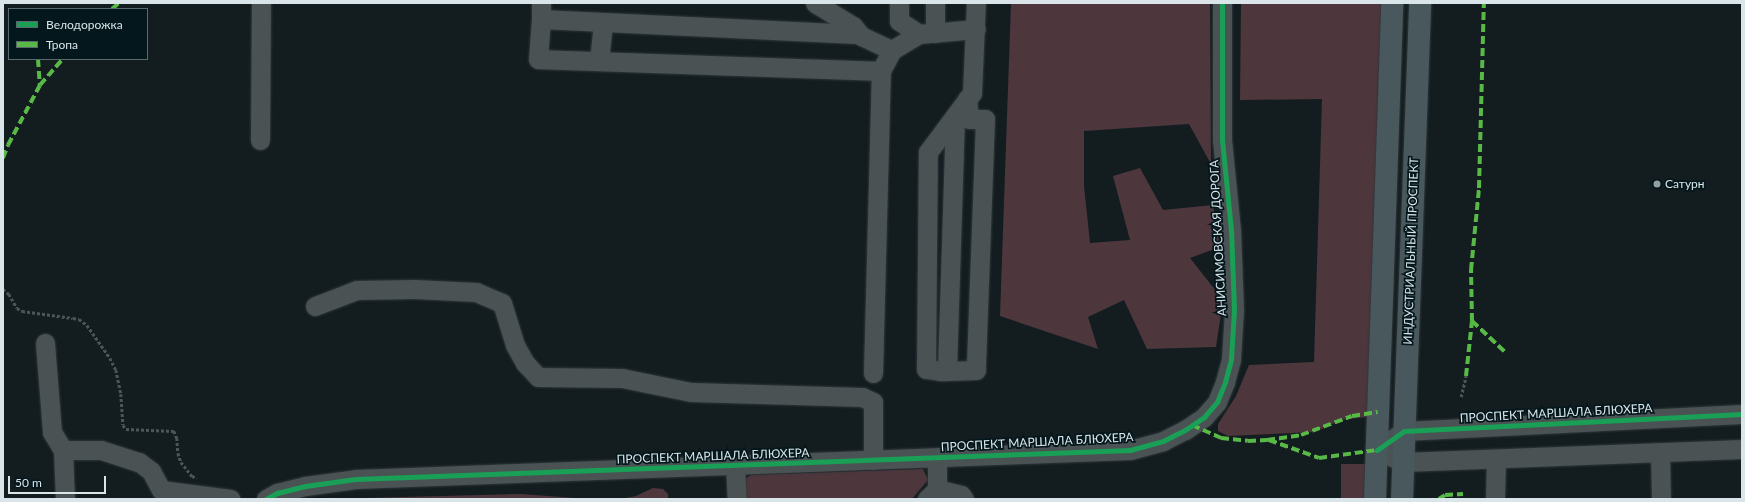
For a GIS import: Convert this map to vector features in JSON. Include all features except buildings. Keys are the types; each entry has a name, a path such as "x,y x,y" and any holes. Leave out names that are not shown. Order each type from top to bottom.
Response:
{"main road":[{"path":"1375,499 1392,3"},
{"name":"ИНДУСТРИАЛЬНЫЙ ПРОСПЕКТ","path":"1402,499 1420,3"}],"street":[{"path":"260,140 261,3"},
{"path":"815,3 853,26 861,36"},
{"path":"899,3 899,21 927,34"},
{"path":"927,34 935,3"},
{"path":"967,99 969,119 985,119 976,370 947,371 926,369 928,152 967,99 972,93 976,3"},
{"name":"АНИСИМОВСКАЯ ДОРОГА","path":"1163,441 1185,430 1204,417 1217,402 1232,359 1234,310 1231,230 1222,140 1222,3"},
{"path":"881,71 538,59 541,11 603,22 857,34 892,50"},
{"path":"598,61 603,22"},
{"path":"873,373 881,71 892,50 927,34 976,29"},
{"path":"947,371 955,116"},
{"path":"315,306 357,290 414,289 476,292 502,303 515,345 525,363 538,377 622,378 691,392 862,397 873,402 873,460"},
{"path":"45,343 52,432 62,450 65,499"},
{"name":"ПРОСПЕКТ МАРШАЛА БЛЮХЕРА","path":"1404,431 1742,414"},
{"path":"1377,450 1404,431"},
{"name":"ПРОСПЕКТ МАРШАЛА БЛЮХЕРА","path":"266,499 277,493 305,486 356,479 1130,450 1163,441"},
{"path":"1377,450 1403,462 1742,449"},
{"path":"62,450 101,450 139,462 151,471 161,490 230,499"},
{"path":"1660,452 1661,499"},
{"path":"937,457 931,496 961,496 964,499"},
{"path":"1495,499 1496,459"},
{"path":"735,466 736,499"}],"path":[{"path":"3,289 9,294 17,308 22,311 80,319 87,325 110,358 116,370 121,394 123,425 126,429 174,432 177,438 178,453 181,462 192,476 198,478"},
{"path":"1461,397 1466,376"}],"shaded area":[{"path":"1011,3 1210,3 1211,164 1189,124 1084,131 1084,186 1090,243 1130,240 1113,176 1140,168 1163,210 1213,205 1220,247 1190,258 1223,300 1216,347 1147,349 1124,300 1088,317 1098,349 1000,316"},
{"path":"1241,3 1382,3 1367,417 1341,420 1315,432 1228,436 1218,431 1218,424 1236,396 1249,365 1314,362 1322,99 1240,100"},
{"path":"1341,464 1366,464 1366,499 1341,499"},
{"path":"923,469 928,480 912,499 745,499 745,479 751,475"},
{"path":"653,488 663,489 668,494 668,499 620,499 636,496"},
{"path":"521,494 589,499 355,499 364,498"}],"marked path":[{"path":"113,8 119,3"},
{"path":"1466,376 1472,321 1471,270 1479,188 1484,3"},
{"path":"38,60 40,85"},
{"path":"3,158 8,145 40,85 62,60"},
{"path":"1472,321 1505,352"},
{"path":"1192,425 1221,438 1248,441 1267,440 1301,435 1352,416 1378,412"},
{"path":"1269,440 1319,458 1377,450"},
{"path":"1439,499 1445,495 1463,494"}],"cycle path":[{"path":"266,499 277,493 305,486 356,479 1130,450 1163,441 1185,430 1204,417 1217,402 1225,382 1231,359 1234,310 1231,230 1222,140 1222,3"},
{"path":"1377,450 1404,431 1742,414"}],"place":[{"name":"Сатурн","path":"1657,184"}]}
